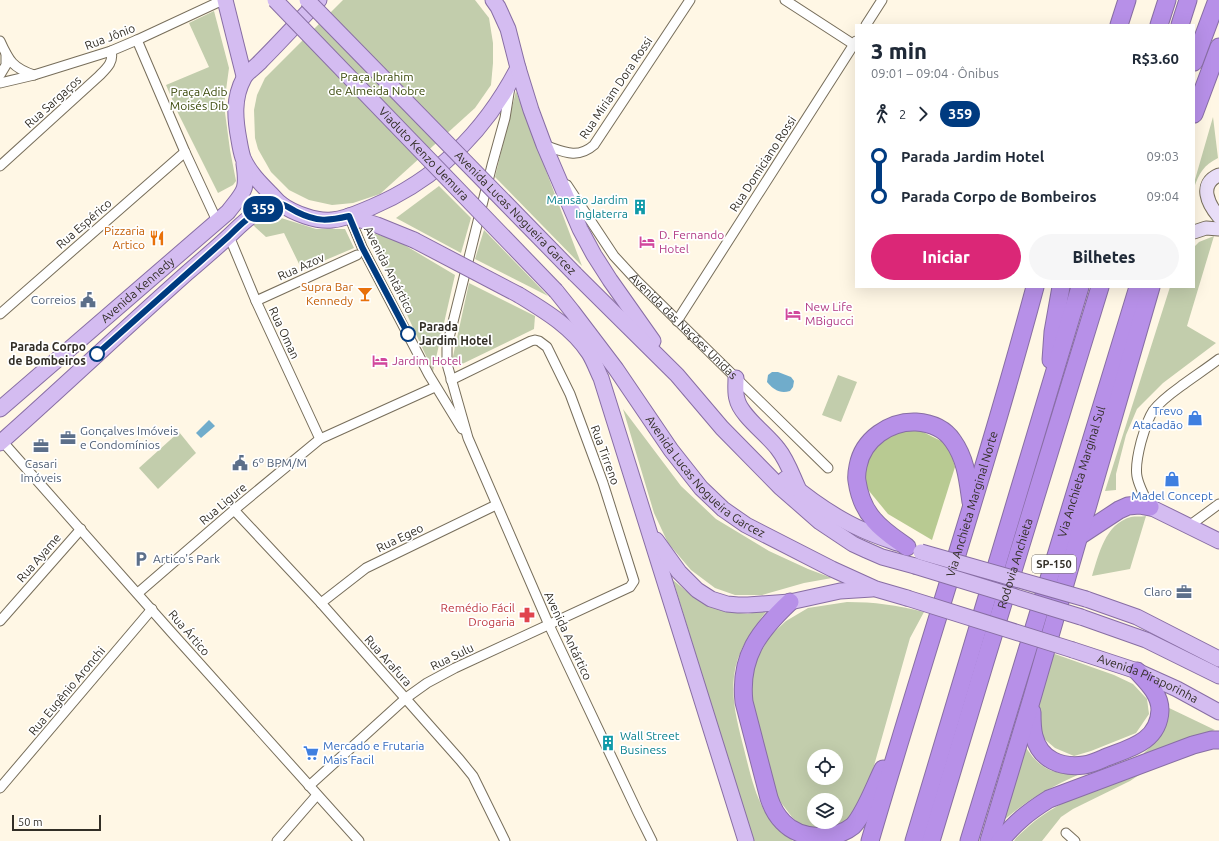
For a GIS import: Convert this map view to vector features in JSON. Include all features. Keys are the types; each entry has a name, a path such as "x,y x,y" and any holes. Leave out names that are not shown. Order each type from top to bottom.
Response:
{"highway":[{"path":"1119,24 1127,0"},
{"path":"1130,0 1133,20 1131,24"},
{"path":"1159,24 1167,0"},
{"path":"1180,24 1188,0"},
{"path":"1195,59 1217,0"},
{"path":"1195,111 1219,48"},
{"name":"Via Anchieta Marginal Norte","path":"906,720 972,508 1035,288"},
{"path":"1052,382 1051,346 1061,288"},
{"name":"Rodovia Anchieta","path":"914,841 1080,288"},
{"name":"Rodovia Anchieta","path":"931,841 1100,288"},
{"path":"1064,407 1098,327 1112,288"},
{"name":"Via Anchieta Marginal Sul","path":"970,841 1138,288"},
{"path":"989,841 1144,316 1151,288"},
{"path":"914,549 886,532 873,519 862,501 857,480 859,463 867,445 873,438 886,429 902,423 922,422 931,424 938,428 952,440 962,459 967,475 972,508"},
{"path":"1078,537 1128,506 1139,505 1150,507"},
{"path":"790,602 761,633 751,650 745,669 742,690 768,798 772,807 783,822 796,832 818,838 829,838 840,834 852,826 864,810 906,720"},
{"path":"1032,698 1032,723 1034,736 1042,752 1053,761 1067,766 1085,765 1138,746 1153,731 1160,710 1159,704 1154,692 1137,671"},
{"path":"870,841 906,720"},
{"path":"1000,841 1010,829 1028,813 1049,799 1193,745 1212,740 1219,740"}],"main road":[{"path":"224,0 244,76"},
{"name":"Viaduto Kenzo Uemura","path":"275,0 556,292"},
{"name":"Avenida Lucas Nogueira Garcez","path":"307,0 575,274 677,375 722,428 780,487 820,522 852,544 882,557 1081,617 1146,640 1219,676"},
{"path":"320,0 260,63 244,76 236,99 235,118 243,157 251,173 281,204 300,214 316,220 332,220 349,216 391,199 429,176 463,146 482,125 498,103 515,74"},
{"name":"Avenida das Nações Unidas","path":"497,2 508,29 515,74 580,229 610,280 677,375"},
{"name":"Avenida Kennedy","path":"0,408 228,212 242,194 246,186 243,157"},
{"name":"Avenida Kennedy","path":"1,442 244,221 253,214 281,204"},
{"path":"349,216 377,225 414,240 519,295 544,310 570,331 583,345 601,378 746,841"},
{"name":"Avenida Lucas Nogueira Garcez","path":"556,292 616,368 671,450 712,500 746,525 832,569 876,589 907,598"},
{"path":"736,378 736,398 739,405 745,414 778,449 785,460 799,491"},
{"name":"Avenida Lucas Nogueira Garcez","path":"722,428 799,491 848,523 862,530 914,549 1086,599 1137,617 1183,641"},
{"path":"1150,507 1219,541"},
{"path":"647,526 679,572 697,590 719,602 738,605 790,602 840,591 876,589"},
{"name":"Avenida Piraporinha","path":"907,598 1137,671 1177,689 1219,712"},
{"path":"1183,641 1219,659"},
{"path":"1183,641 1219,669"}],"street":[{"name":"Rua Jônio","path":"0,83 34,75 111,51 224,0"},
{"name":"Rua Miriam Dora Rossi","path":"544,145 575,154 589,150 594,145 690,0"},
{"path":"785,0 855,44"},
{"path":"867,24 882,0"},
{"path":"137,40 216,221"},
{"path":"0,41 6,54 17,68 34,75"},
{"name":"Rua Domiciano Rossi","path":"677,321 855,44"},
{"name":"Rua Sargaços","path":"0,166 104,71 112,60 111,51"},
{"path":"0,75 6,65 6,54"},
{"name":"Avenida Antártico","path":"515,74 447,346 447,364 468,438 496,505 549,625 652,841"},
{"name":"Rua Espérico","path":"0,314 185,152"},
{"name":"Avenida das Nações Unidas","path":"554,170 566,183 614,256 677,321 828,468"},
{"path":"1219,175 1215,176 1211,181 1206,194 1210,204 1219,217"},
{"name":"Avenida Antártico","path":"349,216 362,247 435,387 468,438"},
{"path":"1195,232 1206,228 1219,229"},
{"name":"Rua Oman","path":"229,236 256,301 320,439"},
{"name":"Rua Azov","path":"256,301 357,255"},
{"path":"1144,316 1157,288"},
{"name":"Rua Tirreno","path":"451,380 531,340 543,343 547,347 570,394 603,483 634,578 634,581 630,587"},
{"path":"1150,507 1139,486 1136,461 1150,417 1169,394 1219,359"},
{"name":"Rua Ligure","path":"138,593 234,510 320,439 435,387"},
{"name":"Rua Ártico","path":"1,442 81,529 359,841"},
{"path":"1188,526 1219,504"},
{"name":"Rua Egeo","path":"321,603 366,568 496,505"},
{"name":"Rua Arafura","path":"234,510 321,603 460,760 473,776 505,841"},
{"name":"Rua Ayame","path":"0,621 81,529"},
{"name":"Rua Sulu","path":"309,786 406,698 427,683 455,668 630,587"},
{"name":"Rua Eugênio Aronchi","path":"0,788 152,609"},
{"path":"277,841 317,795"},
{"path":"1066,833 1075,841"}],"green space":[{"name":"Praça Ibrahim de Almeida Nobre","path":"343,0 475,0 489,18 493,43 493,63 491,85 475,108 380,194 353,203 332,205 309,200 289,190 271,172 258,149 255,138 254,110 257,95 265,78"},
{"name":"Praça Adib Moisés Dib","path":"214,11 229,68 224,105 236,181 233,185 218,193 178,113 166,85 209,67 189,23"},
{"path":"516,91 582,266 495,177"},
{"path":"1213,117 1218,158 1203,170 1195,186 1195,180"},
{"path":"439,186 471,218 461,253 396,218"},
{"path":"278,217 316,229 345,229 354,248 302,270 284,233 266,237 253,225 265,219"},
{"path":"484,230 548,296 475,259"},
{"path":"369,232 396,240 455,275 433,371"},
{"path":"1214,236 1187,326 1216,343 1163,383 1137,409 1126,435 1116,474 1116,490 1105,491 1170,288 1195,288 1195,246 1199,242"},
{"path":"469,283 535,316 534,329 460,365 456,365 452,361"},
{"path":"838,375 857,382 841,422 822,415"},
{"path":"623,409 681,486 716,519 769,551 832,578 804,583 762,595 735,595 715,588 691,570 668,543 654,513"},
{"path":"917,429 949,445 955,467 932,540 888,514 865,486 863,471 875,448 893,433"},
{"path":"179,432 196,453 158,489 139,468"},
{"path":"1146,516 1130,569 1092,576 1104,541 1115,526 1131,517"},
{"path":"673,580 701,600 723,611 748,614 768,609 746,640 738,657 734,676 733,695 737,722 760,803 774,823 793,841 753,841"},
{"path":"847,602 886,604 924,612 910,638 866,794 843,826 843,793 807,793 807,828 803,827 792,817 779,800 770,777 752,707 750,681 757,659 770,636 786,621 808,608"},
{"path":"1052,653 1114,675 1133,684 1147,699 1149,714 1136,733 1091,751 1074,756 1055,748 1042,737 1037,705"},
{"path":"1167,707 1215,730 1143,754 1161,734 1166,721"},
{"path":"1025,746 1036,760 1048,769 1062,773 1080,774 1040,794 1004,820"},
{"path":"1151,767 1130,781 1073,809 1061,817 1042,841 1014,841 1029,826 1057,807 1087,792"},
{"path":"815,829 838,829 832,832"}],"water":[{"path":"772,372 778,372 791,377 794,381 793,387 790,391 780,392 767,382 768,375"},
{"path":"209,420 215,426 201,438 196,433"}],"bus line":[{"name":"359","path":"97,354 244,221 253,214 281,204 316,220 332,220 349,216 362,247 408,334"}],"place":[{"name":"Mansão Jardim Inglaterra","path":"640,207"},
{"name":"Pizzaria Artico","path":"157,238"},
{"name":"D. Fernando Hotel","path":"647,242"},
{"name":"Supra Bar Kennedy","path":"365,294"},
{"name":"Correios","path":"88,300"},
{"name":"New Life MBigucci","path":"793,314"},
{"name":"Parada Jardim Hotel","path":"408,334"},
{"name":"Parada Corpo de Bombeiros","path":"97,354"},
{"name":"Jardim Hotel","path":"380,361"},
{"name":"Trevo Atacadão","path":"1195,418"},
{"name":"Gonçalves Imóveis e Condomínios","path":"68,438"},
{"name":"Casari Imóveis","path":"41,446"},
{"name":"6º BPM/M","path":"240,463"},
{"name":"Madel Concept","path":"1172,479"},
{"name":"Artico's Park","path":"141,559"},
{"name":"Claro","path":"1184,592"},
{"name":"Remédio Fácil Drogaria","path":"527,615"},
{"name":"Wall Street Business","path":"608,743"},
{"name":"Mercado e Frutaria Mais Facil","path":"311,753"}]}
